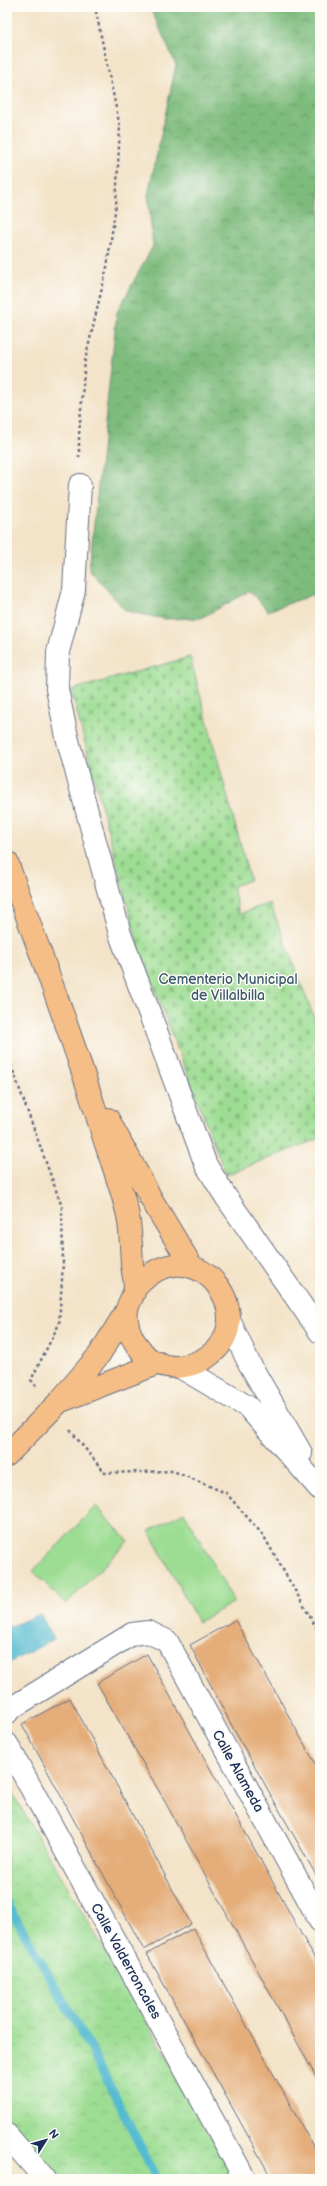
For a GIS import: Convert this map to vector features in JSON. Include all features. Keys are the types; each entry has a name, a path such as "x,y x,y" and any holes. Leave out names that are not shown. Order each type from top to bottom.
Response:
{"main road":[{"path":"7,862 85,1077 128,1216 135,1288"},
{"path":"85,1077 153,1202 192,1267"},
{"path":"7,1455 55,1405 98,1354 127,1310 135,1288 150,1273 170,1265 192,1267 212,1278 225,1297 229,1320 224,1338 213,1353 198,1363 180,1367 159,1363 140,1351 129,1332 127,1310"},
{"path":"55,1405 159,1363"}],"street":[{"path":"80,485 74,590 58,652 58,689 67,737 120,934 206,1164 226,1197 320,1332"},
{"path":"229,1320 249,1363 320,1485"},
{"path":"180,1367 248,1407 320,1489"},
{"name":"Calle Alameda","path":"7,1713 10,1709 132,1634 148,1632 167,1641 320,1921"},
{"name":"Calle Valderroncales","path":"7,1744 245,2179"},
{"path":"7,2135 45,2179"}],"path":[{"path":"80,485 79,435 85,360 107,267 116,205 120,127 95,7"},
{"path":"311,7 320,11"},
{"path":"7,1054 62,1207 63,1264 59,1324 31,1380 55,1405 105,1473 174,1471 226,1493 263,1535 320,1634"}],"green space":[{"path":"150,7 320,7 320,592 268,611 250,591 201,618 165,619 126,611 89,570 117,312 153,246 148,195 176,65"},
{"name":"Cementerio Municipal de Villalbilla","path":"190,657 250,880 233,886 239,914 270,903 320,1033 320,1138 226,1175 139,948 71,690"},
{"path":"96,1506 128,1541 66,1604 33,1571"},
{"path":"184,1512 234,1602 198,1622 149,1531"},
{"path":"7,1784 239,2179 45,2179 7,2135"}],"water":[{"path":"40,1614 54,1639 7,1664 7,1628"}],"building":[{"path":"235,1620 320,1772 320,1882 233,1728 190,1645"},
{"path":"147,1654 320,1968 320,2084 159,1791 97,1683"},
{"path":"70,1698 191,1924 144,1950 22,1724"},
{"path":"193,1928 320,2159 320,2179 272,2179 147,1954"},
{"path":"7,2169 15,2179 7,2179"}],"waterway":[{"path":"7,1903 93,2053 157,2179"}]}
